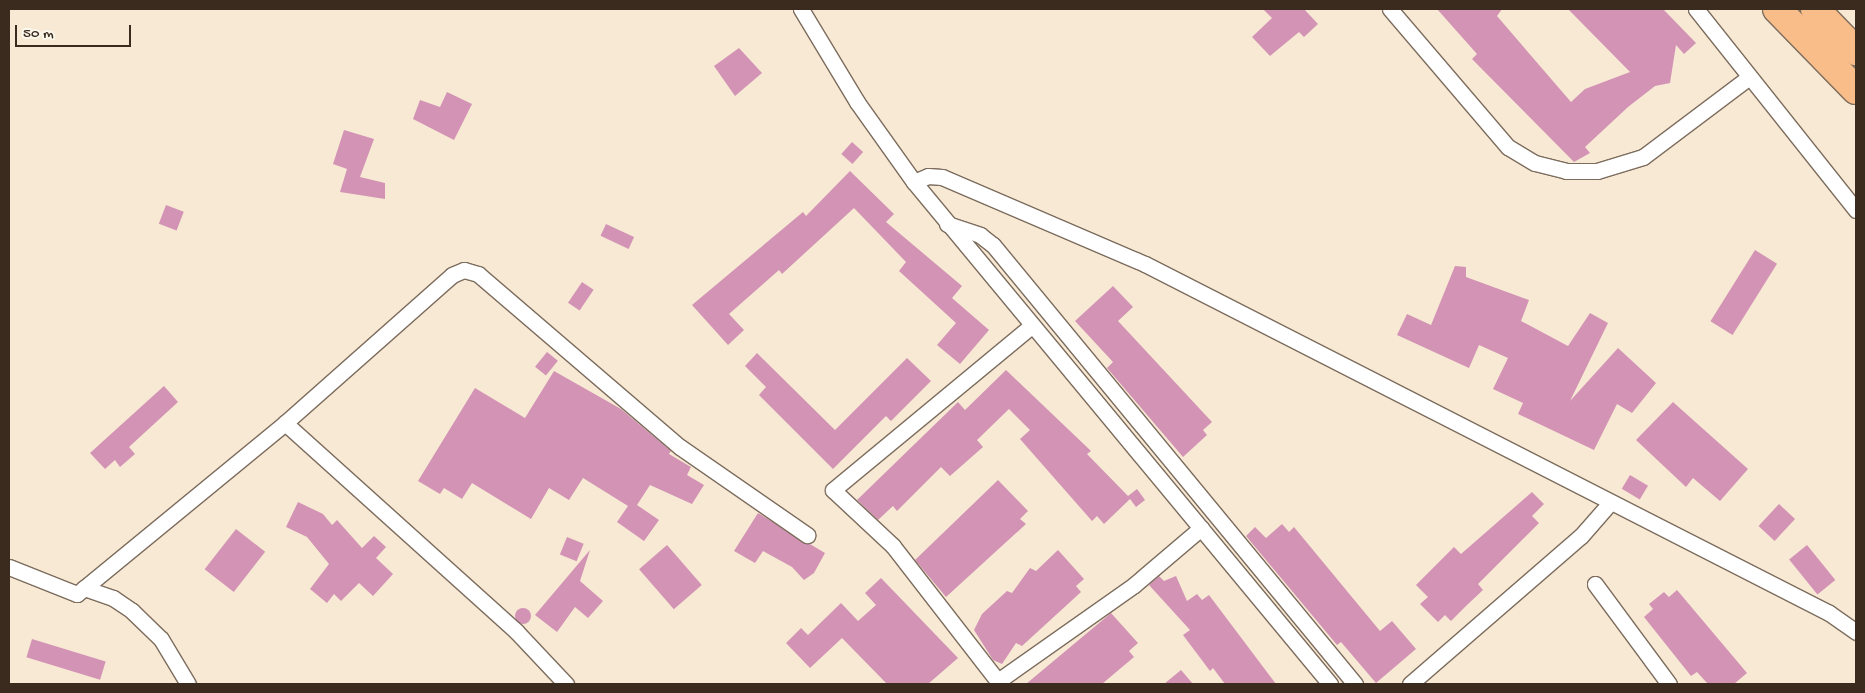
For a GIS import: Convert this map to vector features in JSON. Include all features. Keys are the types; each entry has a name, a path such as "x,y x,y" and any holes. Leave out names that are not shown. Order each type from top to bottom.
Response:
{"highway":[{"path":"1777,9 1856,90"},
{"path":"1815,9 1856,51"}],"street":[{"path":"802,9 857,102 914,182 1031,326 1330,684"},
{"path":"1390,9 1508,147 1535,163 1566,171 1597,171 1643,157 1748,78"},
{"path":"1696,9 1748,78 1856,210"},
{"path":"914,182 928,176 942,178 1092,239 1609,504 1829,613 1856,632"},
{"path":"948,224 980,235 993,245 1355,684"},
{"path":"9,567 63,591 77,594 285,423 452,275 471,271 680,447 807,535"},
{"path":"1031,326 833,490 893,546 999,683 1134,585 1201,528"},
{"path":"285,423 516,631 566,684"},
{"path":"1410,684 1580,536 1609,504"},
{"path":"1595,584 1669,684"},
{"path":"84,588 113,598 132,611 161,640 188,684"}],"building":[{"path":"1263,9 1304,9 1318,24 1304,37 1299,32 1270,56 1252,37 1272,18"},
{"path":"1437,9 1502,9 1497,16 1571,102 1585,89 1630,72 1568,9 1663,9 1696,43 1684,54 1676,45 1670,83 1655,86 1628,107 1585,147 1590,153 1574,162 1472,59 1477,54"},
{"path":"739,48 762,73 735,96 714,66"},
{"path":"447,92 472,104 454,140 413,119 420,100 440,107"},
{"path":"344,130 374,139 360,177 385,183 385,199 340,192 347,169 333,164"},
{"path":"852,142 863,152 852,164 841,154"},
{"path":"850,171 894,214 886,222 962,286 952,298 989,330 960,364 937,345 956,323 899,271 906,262 854,208 782,274 779,270 729,314 744,330 728,345 692,305 803,212 806,216"},
{"path":"166,205 184,212 177,230 159,224"},
{"path":"606,224 634,237 629,249 601,236"},
{"path":"1755,250 1777,264 1733,335 1710,321"},
{"path":"1455,266 1466,267 1466,277 1529,300 1521,321 1568,346 1590,313 1608,323 1570,401 1618,348 1656,383 1632,413 1617,404 1594,450 1518,414 1523,403 1493,389 1508,358 1479,345 1469,368 1397,335 1407,314 1431,325"},
{"path":"582,282 594,290 580,311 568,303"},
{"path":"1113,286 1133,307 1118,321 1212,422 1203,430 1207,435 1183,457 1107,368 1113,362 1075,321"},
{"path":"547,352 558,361 546,376 535,367"},
{"path":"757,353 835,430 907,358 931,381 891,421 886,416 833,469 759,395 766,387 745,366"},
{"path":"1006,370 1091,451 1087,454 1128,496 1137,489 1145,500 1136,507 1130,499 1104,524 1097,516 1092,521 1020,439 1030,430 1009,409 977,440 983,447 950,476 941,467 897,511 893,506 878,520 857,500 958,402 965,410"},
{"path":"554,371 621,409 671,451 669,454 691,467 687,475 704,485 692,504 650,485 637,505 659,520 644,541 617,522 628,506 583,478 569,500 549,488 531,519 472,483 462,499 444,488 440,494 418,481 475,388 525,418"},
{"path":"164,386 178,402 129,447 135,454 120,467 115,460 105,469 90,453"},
{"path":"1673,402 1748,469 1720,501 1693,478 1686,487 1636,440"},
{"path":"1630,475 1648,486 1640,500 1622,489"},
{"path":"998,480 1028,511 1020,519 1026,524 946,597 915,560"},
{"path":"1532,492 1544,504 1532,516 1539,523 1478,584 1483,590 1451,621 1445,615 1438,622 1420,604 1428,597 1416,585 1454,547 1461,554"},
{"path":"298,502 323,514 332,525 337,520 362,548 374,536 386,547 376,558 393,574 373,596 359,583 341,601 334,594 327,603 310,589 329,564 307,537 286,527"},
{"path":"1779,504 1795,519 1775,541 1759,526"},
{"path":"758,513 825,553 814,573 804,580 792,567 763,551 755,563 734,551"},
{"path":"1282,524 1289,532 1294,527 1380,631 1392,621 1416,649 1376,683 1341,642 1337,645 1246,536 1255,527 1266,538"},
{"path":"236,529 265,552 234,592 205,569"},
{"path":"567,537 584,544 577,561 560,555"},
{"path":"667,545 702,585 674,609 639,569"},
{"path":"1807,545 1835,580 1817,594 1789,559"},
{"path":"590,550 580,581 603,601 588,618 575,607 557,632 535,615"},
{"path":"1058,550 1084,579 1076,586 1081,592 1022,646 1016,643 1002,664 993,660 974,630 982,614 1007,591 1012,593 1030,568 1036,571"},
{"path":"1159,576 1164,581 1176,576 1187,601 1197,594 1202,600 1209,595 1276,684 1225,684 1213,668 1210,671 1183,635 1190,630 1149,585"},
{"path":"881,578 958,658 928,684 887,684 842,638 810,668 786,643 801,628 808,635 841,603 858,621 876,605 865,593"},
{"path":"1677,590 1747,673 1734,684 1708,684 1697,672 1691,676 1644,617 1653,609 1649,604 1664,592 1669,597"},
{"path":"523,608 529,610 531,616 529,622 523,624 517,622 515,616 517,610"},
{"path":"1111,613 1138,643 1129,651 1134,657 1102,684 1026,684"},
{"path":"32,639 106,662 100,680 26,657"},
{"path":"1181,670 1193,684 1164,684"}]}
